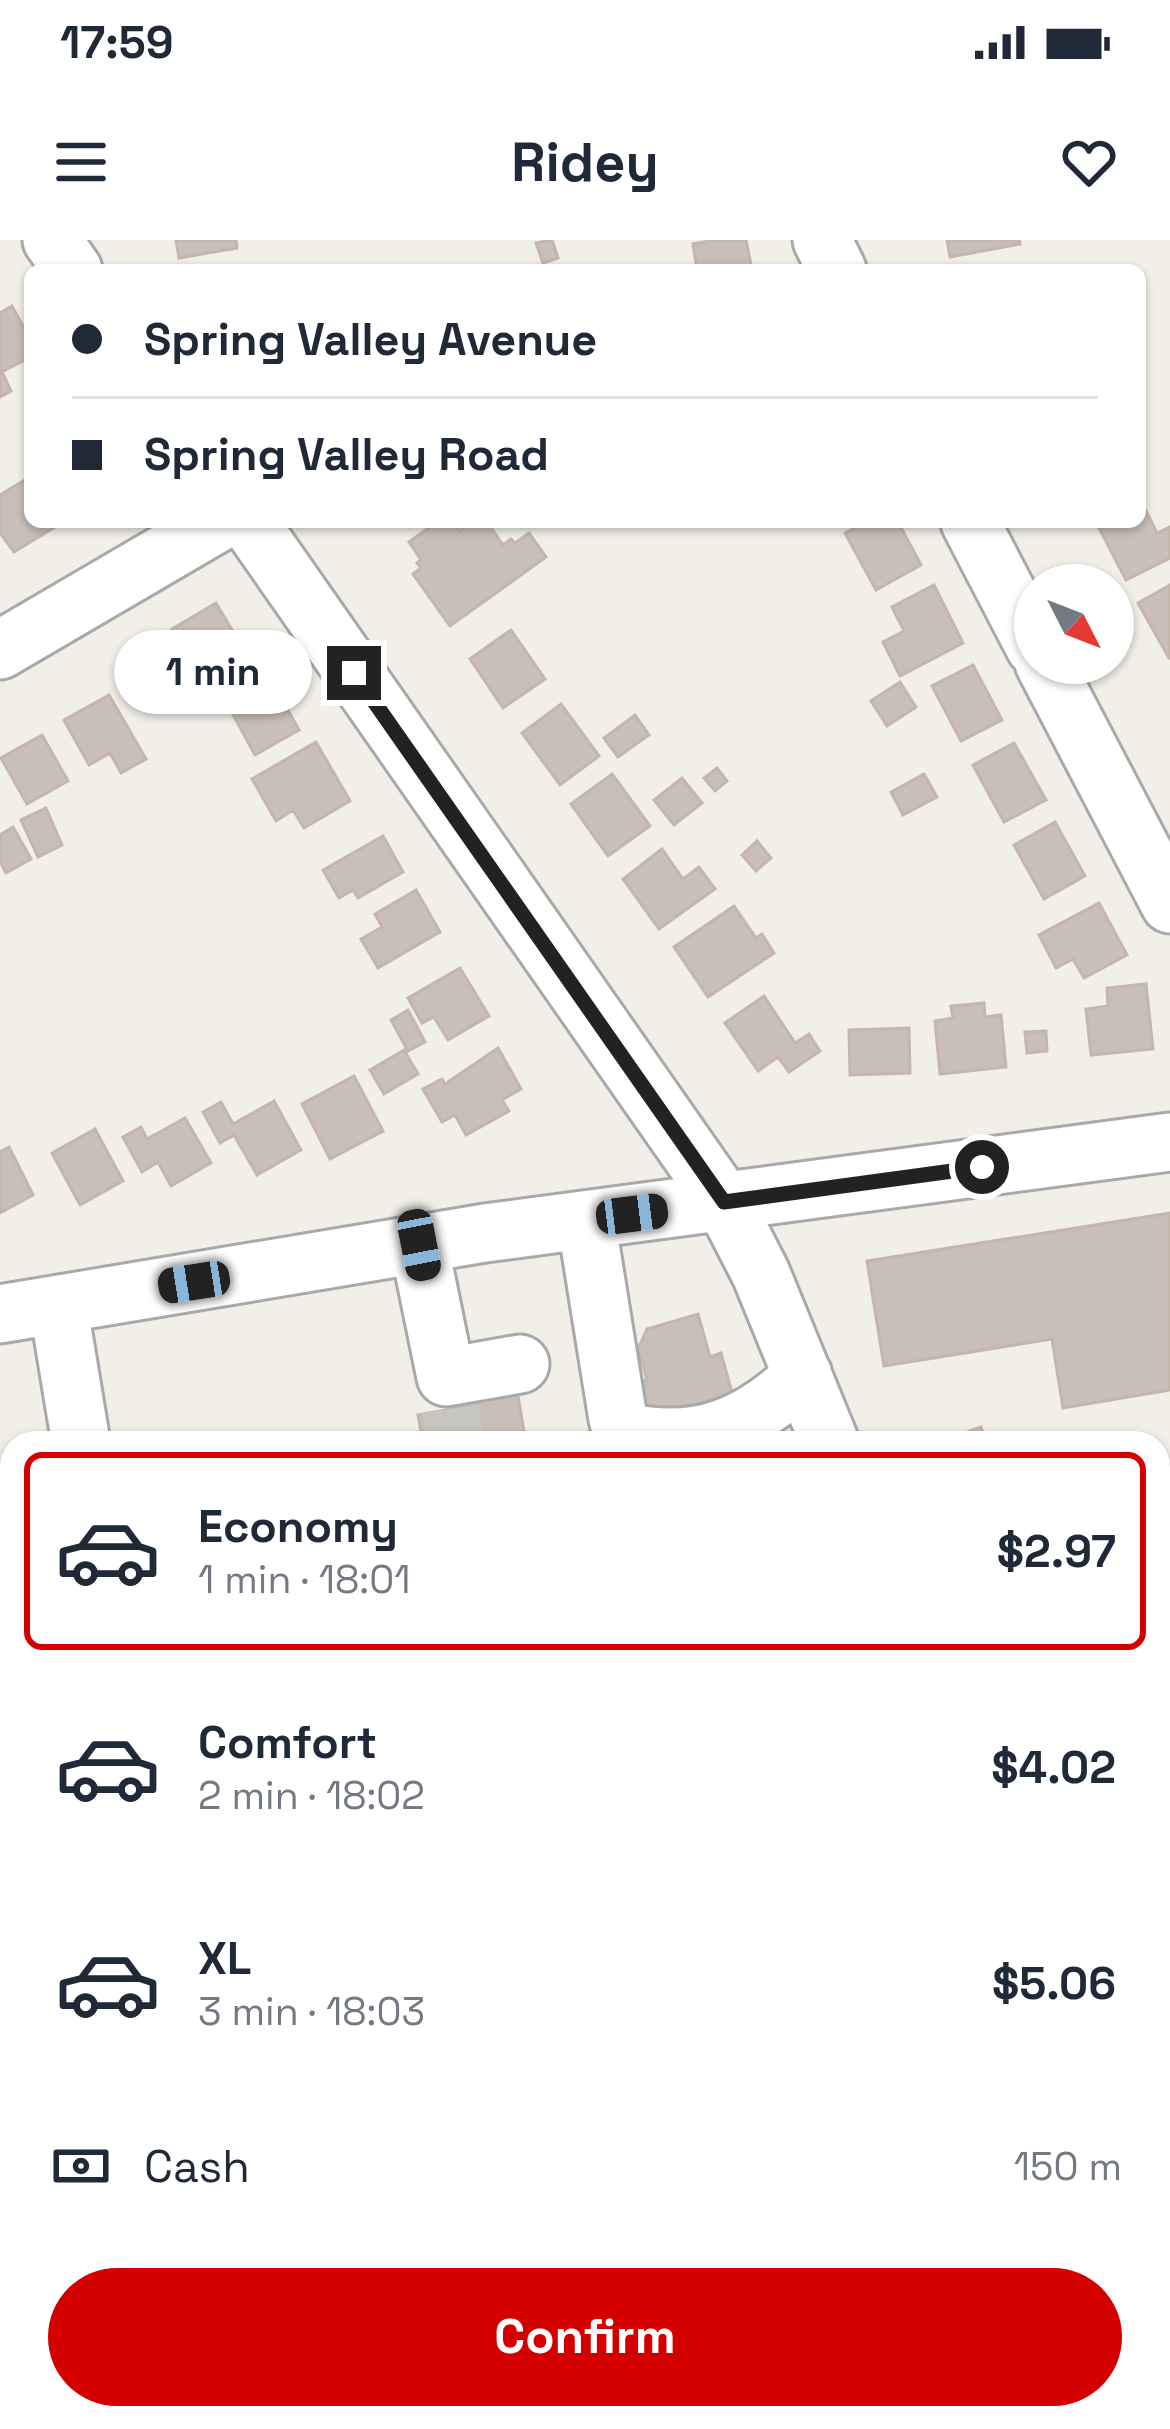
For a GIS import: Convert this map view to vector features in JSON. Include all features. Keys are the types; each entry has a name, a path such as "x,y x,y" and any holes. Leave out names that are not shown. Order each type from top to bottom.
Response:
{"street":[{"path":"0,650 209,528"},
{"path":"253,528 724,1202 761,1274 825,1431"},
{"path":"973,528 1014,606"},
{"path":"1055,684 1170,904"},
{"path":"0,1314 586,1220 1170,1142"},
{"path":"586,1220 618,1419 625,1431"},
{"path":"419,1245 448,1393 520,1364"},
{"path":"58,1304 79,1431"},
{"path":"716,1431 777,1400 803,1375"}],"building":[{"path":"176,240 236,240 237,248 179,258"},
{"path":"552,240 558,258 543,263 536,243"},
{"path":"746,240 751,264 696,264 693,244"},
{"path":"947,240 1019,240 1020,244 950,257"},
{"path":"12,306 24,328 24,360 2,372 11,391 0,397 0,313"},
{"path":"24,481 24,528 53,528 14,552 0,533 0,495"},
{"path":"1146,511 1157,533 1170,527 1170,558 1134,576 1134,564 1118,564 1099,528 1146,528"},
{"path":"429,528 491,528 503,545 529,533 546,557 450,626 413,574 421,568 417,563 421,560 409,542"},
{"path":"855,528 901,528 921,565 876,590 845,533"},
{"path":"934,585 963,643 900,676 883,642 904,631 892,607"},
{"path":"1170,585 1170,657 1169,658 1138,603"},
{"path":"216,603 241,645 218,659 227,676 194,695 183,675 194,669 172,629"},
{"path":"511,630 545,679 503,708 470,659"},
{"path":"973,665 1002,720 961,741 932,686"},
{"path":"900,682 916,707 887,726 871,701"},
{"path":"274,685 299,730 255,755 230,709"},
{"path":"109,695 146,759 121,773 110,753 89,765 64,720"},
{"path":"561,704 599,756 560,785 522,733"},
{"path":"635,715 649,735 618,757 604,738"},
{"path":"42,735 68,781 27,804 1,758"},
{"path":"316,742 350,801 304,828 293,810 276,821 252,779"},
{"path":"1014,743 1046,800 1004,822 973,765"},
{"path":"717,768 727,781 715,791 704,778"},
{"path":"612,774 650,826 608,856 571,804"},
{"path":"924,774 937,797 903,815 891,792"},
{"path":"682,778 702,803 674,825 654,800"},
{"path":"46,808 62,845 38,857 21,820"},
{"path":"1055,822 1085,876 1044,899 1014,845"},
{"path":"13,827 31,859 6,873 0,861 0,835"},
{"path":"383,836 403,872 358,898 353,890 339,898 323,870"},
{"path":"757,841 771,858 756,871 742,855"},
{"path":"662,849 683,879 699,867 715,889 659,929 623,879"},
{"path":"416,890 440,932 378,968 361,939 382,927 375,914"},
{"path":"1099,903 1127,955 1084,978 1073,959 1056,968 1039,935"},
{"path":"734,906 756,938 762,934 774,953 708,997 674,947"},
{"path":"460,968 489,1016 448,1040 434,1017 422,1023 408,998"},
{"path":"1146,984 1153,1049 1091,1055 1086,1009 1108,1006 1107,988"},
{"path":"764,996 795,1043 809,1034 820,1051 789,1072 778,1057 758,1071 725,1023"},
{"path":"984,1003 985,1017 1001,1015 1006,1067 940,1074 935,1021 953,1018 951,1006"},
{"path":"408,1010 425,1042 408,1051 391,1020"},
{"path":"909,1028 910,1073 850,1075 849,1030"},
{"path":"1046,1031 1047,1051 1027,1053 1025,1032"},
{"path":"498,1048 521,1089 502,1100 509,1111 466,1135 455,1115 442,1122 423,1089 442,1079 445,1084"},
{"path":"404,1050 418,1074 384,1094 370,1070"},
{"path":"354,1076 383,1131 330,1159 302,1104"},
{"path":"274,1101 301,1150 257,1175 234,1135 220,1143 203,1112 221,1102 233,1124"},
{"path":"185,1118 211,1163 171,1186 158,1162 142,1172 123,1137 141,1127 147,1139"},
{"path":"95,1129 123,1181 80,1205 52,1153"},
{"path":"9,1147 33,1195 0,1213 0,1152"},
{"path":"1170,1213 1170,1390 1063,1408 1052,1339 884,1366 867,1261"},
{"path":"698,1314 710,1357 721,1353 736,1407 649,1417 639,1382 647,1380 638,1349 647,1329"},
{"path":"517,1390 524,1431 421,1431 418,1415 469,1406 467,1399"}],"tunnel":[{"path":"450,1409 453,1431"}],"route":[{"path":"354,673 724,1202 982,1167"}]}
